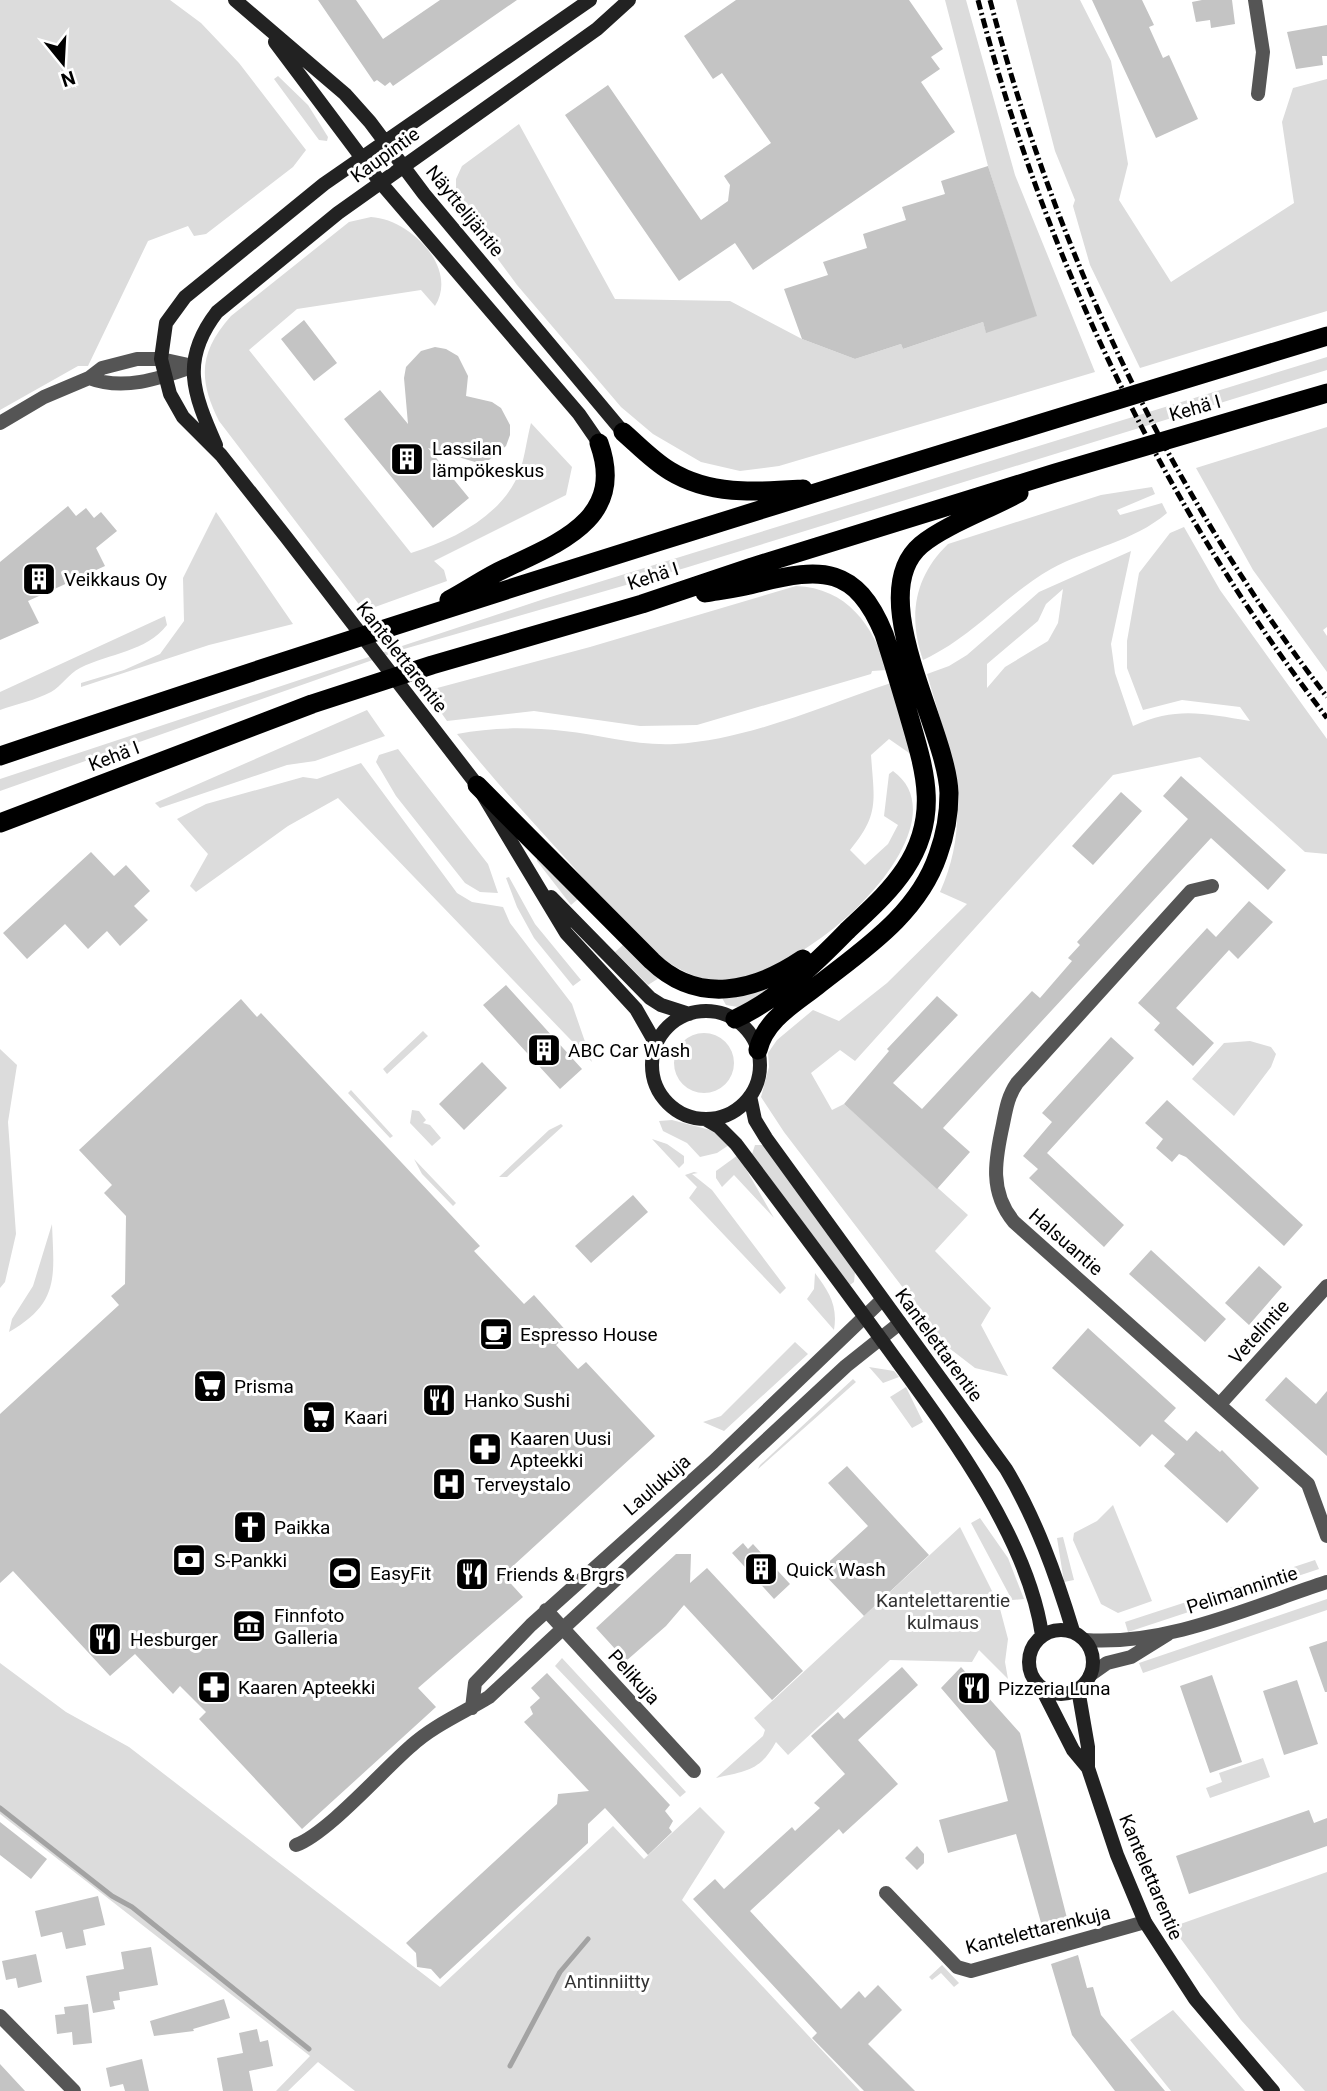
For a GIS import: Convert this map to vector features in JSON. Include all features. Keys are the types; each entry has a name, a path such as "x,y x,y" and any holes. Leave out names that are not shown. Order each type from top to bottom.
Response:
{"highway":[{"name":"Kehä I","path":"0,756 836,486 1327,336"},
{"name":"Kehä I","path":"0,823 313,704 432,665 642,604 1055,473 1327,393"},
{"path":"623,432 668,470 723,490 746,493 836,486"},
{"path":"415,620 505,569 558,544 586,524 599,505 607,480 599,443"},
{"path":"758,1050 762,1035 779,1016 863,950 905,911 925,883 938,855 946,822 948,792 942,756 902,618 899,597 905,565 919,546 944,530 1055,473"},
{"path":"642,604 757,584 784,576 819,572 841,579 852,587 877,617 925,773 926,810 918,845 880,902 813,967 765,1002 735,1019"},
{"path":"472,780 658,967 686,985 722,991 757,984 795,965 851,928"}],"main road":[{"name":"Näyttelijäntie","path":"235,0 345,94 623,432"},
{"name":"Kaupintie","path":"161,359 166,323 185,297 361,158 387,143 590,0"},
{"name":"Kaupintie","path":"193,366 203,331 217,312 380,182 597,29 629,0"},
{"name":"Näyttelijäntie","path":"264,27 298,77 380,182 579,414 599,443"},
{"name":"Kantelettarentie","path":"161,359 164,377 183,417 220,455 286,537 472,780 566,933 636,1009 656,1044"},
{"name":"Kantelettarentie","path":"193,366 196,397 220,455"},
{"name":"Kantelettarentie","path":"542,890 578,922 650,998 661,1005 688,1014"},
{"path":"705,1119 731,1113 750,1096 759,1074 758,1050 749,1032 735,1019 712,1011 688,1014 669,1025 656,1044 652,1065 658,1090 675,1109 705,1119 719,1127 736,1144 864,1315 959,1449 1004,1530 1037,1602 1042,1635"},
{"name":"Kantelettarentie","path":"750,1096 759,1129 1006,1469 1024,1500 1079,1636"},
{"path":"1057,1629 1079,1636 1093,1656 1090,1675 1078,1689 1060,1694 1042,1689 1034,1681 1028,1662 1030,1651 1042,1635 1057,1629"},
{"name":"Kantelettarentie","path":"1042,1689 1073,1751 1088,1768"},
{"name":"Kantelettarentie","path":"1078,1689 1088,1747 1088,1768 1117,1855 1145,1922 1195,1999 1273,2091"}],"street":[{"path":"1255,0 1262,51 1258,93"},
{"path":"0,423 44,397 89,378 102,368 137,359 161,359 193,366"},
{"path":"89,378 107,385 164,377 193,366"},
{"name":"Halsuantie","path":"1212,886 1191,891 1009,1094 995,1162 1000,1199 1014,1223 1308,1484 1327,1536"},
{"name":"Vetelintie","path":"1220,1404 1327,1286"},
{"name":"Laulukuja","path":"472,1707 475,1683 546,1610 713,1462 864,1315 883,1300"},
{"path":"296,1846 321,1830 413,1744 448,1719 489,1697 846,1366 900,1323"},
{"name":"Pelimannintie","path":"1079,1636 1107,1642 1168,1634 1327,1582"},
{"name":"Pelikuja","path":"546,1610 694,1771"},
{"name":"Pelimannintie","path":"1090,1675 1107,1663 1131,1657 1168,1634"},
{"name":"Kantelettarenkuja","path":"886,1893 957,1967 971,1971 1145,1922"},
{"path":"0,2016 74,2091"}],"green space":[{"path":"0,0 170,0 201,23 239,63 306,150 293,167 206,234 194,236 188,226 148,241 88,366 78,366 0,410"},
{"path":"945,0 966,0 1015,175 1095,372 779,466 740,471 701,462 653,434 621,407 517,285 466,216 456,195 456,179 462,166 519,124 615,299 730,301 802,339 855,359 901,344 903,349 983,322 986,332 1036,316 988,166"},
{"path":"1016,0 1080,0 1111,61 1128,164 1119,200 1171,282 1294,203 1282,122 1293,88 1327,79 1327,311 1140,368 1090,265 1073,206 1075,200 1055,151"},
{"path":"278,76 308,105 328,137 327,141 319,140 274,79"},
{"path":"371,217 401,226 427,248 441,276 441,291 435,306 421,290 297,309 249,350 411,553 460,533 502,501 520,471 531,423 572,467 566,495 434,561 444,570 447,581 364,611 219,421 208,392 205,366 213,342 231,316 349,222"},
{"path":"1327,357 1327,370 685,568 404,649 0,791 0,779 544,599"},
{"path":"1327,427 1327,627 1323,630 1327,636 1327,672 1253,570 1196,468"},
{"path":"1152,487 1155,494 1117,510 1120,515 1162,503 1167,513 1154,523 1051,569 1018,591 957,640 923,660 916,628 917,598 928,570 948,544 1101,495"},
{"path":"216,512 293,624 209,645 81,687 81,683 124,670 160,654 184,621 183,578"},
{"path":"1184,527 1220,590 1327,739 1327,854 1305,852 1200,757 1113,775 855,1061 840,1050 811,1073 832,1110 844,1104 968,1215 935,1251 991,1308 981,1325 1008,1376 975,1368 949,1348 784,1132 761,1097 769,1067 768,1053 777,1040 813,1010 839,1021 887,983 967,904 940,892 956,836 957,809 950,756 927,674 949,666 967,655 1039,592 1131,551 1111,644 1115,673 1133,726 1164,716 1191,713 1250,721 1240,707 1182,700 1143,710 1127,668 1127,641 1139,573 1170,533","holes":["1063,589 1058,623 1048,641 1005,667 987,688 987,664 1038,621 1046,604"]},
{"path":"796,586 814,588 830,594 855,612 874,638 887,670 872,671 871,674 697,725 640,726 534,711 447,721 426,691 590,647"},
{"path":"165,616 167,625 149,641 80,668 45,695 0,710 0,692"},
{"path":"891,683 912,755 889,739 871,755 874,795 871,816 850,850 865,865 888,844 898,825 884,816 889,774 893,771 912,798 909,833 889,871 856,908 816,941 773,966 732,980 697,977 677,968 642,942 611,911 457,734 524,728 647,743 702,741 784,721"},
{"path":"367,710 385,736 315,761 287,765 160,808 155,803"},
{"path":"398,749 488,864 498,893 480,892 465,883 396,796 376,762 379,755"},
{"path":"361,763 457,893 472,902 503,907 510,923 572,1004 592,1062 338,798 288,826 196,892 190,886 208,854 177,819 206,804 303,777 317,779"},
{"path":"537,859 578,899 571,905"},
{"path":"509,877 535,924 581,980 573,986 534,938 517,907 506,878"},
{"path":"623,945 659,978 648,985 615,952"},
{"path":"775,984 777,988 738,1007 726,1005 722,998"},
{"path":"423,1031 428,1036 387,1074 383,1069"},
{"path":"698,1033 710,1033 729,1046 734,1063 732,1075 721,1088 710,1093 698,1093 679,1080 674,1069 674,1057 687,1038"},
{"path":"1250,1041 1271,1047 1276,1054 1271,1067 1234,1116 1192,1079 1224,1043"},
{"path":"0,1049 17,1065 8,1122 16,1234 5,1282 0,1288"},
{"path":"351,1090 393,1136 390,1138 348,1093"},
{"path":"412,1110 419,1111 426,1120 423,1123 430,1125 441,1138 432,1146 410,1123"},
{"path":"672,1120 714,1131 729,1145 717,1153 700,1157 687,1143 663,1131 659,1121"},
{"path":"561,1124 563,1126 507,1177 499,1177 549,1130"},
{"path":"652,1139 667,1144 684,1156 684,1163 679,1168"},
{"path":"755,1145 763,1145 855,1272 854,1282 850,1285 752,1154"},
{"path":"738,1155 774,1218 734,1175 722,1187 716,1178 716,1171"},
{"path":"414,1159 456,1203 453,1206 422,1174"},
{"path":"698,1173 692,1174 712,1190 786,1288 780,1294 689,1198 697,1187 685,1175"},
{"path":"52,1224 53,1273 46,1299 26,1321 9,1332 12,1319 33,1286"},
{"path":"815,1273 831,1299 835,1313 834,1330 807,1299 814,1289"},
{"path":"795,1342 808,1354 724,1431 703,1422 721,1416"},
{"path":"869,1367 894,1371 899,1377 883,1383"},
{"path":"853,1379 856,1382 758,1469 760,1465"},
{"path":"906,1387 923,1422 912,1428 890,1397"},
{"path":"1113,1505 1152,1601 1118,1613 1101,1604 1073,1540 1074,1533 1097,1521"},
{"path":"980,1518 1008,1558 1024,1599 1012,1600 971,1523"},
{"name":"Kantelettarentie kulmaus","path":"960,1527 999,1605 1008,1639 1005,1662 1008,1679 979,1650 972,1662 890,1660 788,1755 776,1742 764,1759 752,1768 716,1778 763,1736 765,1730 754,1718"},
{"path":"1063,1537 1074,1580 1064,1582 1057,1538"},
{"path":"1315,1560 1319,1569 1128,1632 1125,1622"},
{"path":"1327,1599 1327,1610 1143,1673 1139,1663"},
{"path":"562,1658 686,1792 680,1797 555,1666"},
{"name":"Antinniitty","path":"0,1663 66,1712 129,1747 440,1987 613,1826 644,1859 700,1807 725,1832 682,1900 860,2091 355,2091 318,2062 288,2091 276,2091 310,2056 0,1814"},
{"path":"1263,1758 1270,1777 1210,1798 1206,1788 1222,1782 1219,1773"},
{"path":"1327,1872 1327,2091 1305,2091 1241,2020 1172,1927"},
{"path":"942,1965 959,1983 954,1987 941,1973 932,1980 929,1977"},
{"path":"1173,2010 1245,2091 1171,2091 1130,2040"}],"building":[{"path":"318,0 356,0 383,39 440,0 517,0 393,86 390,82 385,86 377,80 374,82"},
{"path":"736,0 909,0 943,49 931,57 940,69 921,82 955,132 753,270 735,243 679,281 565,115 608,85 701,220 728,201 730,185 724,176 771,143 722,73 713,79 684,36"},
{"path":"1092,0 1142,0 1154,25 1149,27 1163,58 1169,55 1198,119 1156,138"},
{"path":"1232,0 1235,24 1211,28 1210,20 1196,22 1192,2"},
{"path":"1327,25 1327,56 1322,56 1323,65 1296,69 1287,32"},
{"path":"988,166 1037,316 986,333 983,322 903,349 901,344 855,359 802,339 784,289 828,275 823,262 867,248 863,234 906,220 902,207 945,194 941,181"},
{"path":"304,320 337,363 314,381 281,339"},
{"path":"435,347 446,349 458,356 468,376 466,396 492,402 501,408 510,425 510,435 506,446 489,460 475,462 428,448 469,498 433,528 344,419 380,390 408,424 404,378 406,367 421,351"},
{"name":"Veikkaus Oy","path":"68,506 76,516 86,508 94,518 101,512 117,531 96,548 105,566 28,601 39,623 0,640 0,562"},
{"path":"1181,776 1286,870 1268,890 1211,838 943,1128 970,1152 937,1189 844,1104 889,1051 887,1049 937,996 958,1015 893,1083 922,1109 1032,991 1040,998 1072,961 1068,958 1080,945 1077,942 1188,819 1163,796"},
{"path":"1121,792 1142,811 1093,865 1072,846"},
{"path":"91,852 114,876 126,865 150,891 134,906 148,920 120,946 107,931 88,949 65,924 27,959 3,933"},
{"path":"1249,901 1273,922 1238,959 1229,950 1176,1008 1214,1043 1193,1066 1154,1030 1160,1023 1138,1003 1207,928 1216,937"},
{"name":"ABC Car Wash","path":"506,985 582,1069 560,1089 483,1005"},
{"name":"Kaari","path":"241,999 257,1017 261,1013 480,1246 474,1251 524,1304 534,1295 569,1334 556,1345 578,1369 586,1362 655,1436 503,1575 523,1597 418,1688 436,1707 302,1829 199,1719 206,1712 180,1686 173,1694 135,1654 110,1676 13,1571 0,1583 0,1414 119,1305 111,1296 125,1284 126,1216 104,1193 112,1185 79,1150"},
{"path":"1111,1037 1134,1058 1047,1153 1124,1225 1104,1247 1029,1178 1038,1169 1023,1156 1052,1122 1042,1113"},
{"path":"482,1062 507,1088 464,1130 439,1104"},
{"path":"1167,1100 1303,1225 1284,1246 1186,1157 1179,1154 1172,1162 1156,1148 1163,1139 1145,1123"},
{"path":"633,1195 648,1212 591,1263 575,1246"},
{"path":"1151,1250 1226,1319 1205,1342 1129,1274"},
{"path":"1259,1266 1282,1287 1249,1325 1225,1303"},
{"path":"1088,1328 1176,1408 1164,1421 1187,1441 1196,1431 1220,1452 1222,1450 1259,1488 1227,1523 1164,1466 1175,1454 1152,1434 1140,1447 1052,1368"},
{"path":"1286,1377 1316,1404 1327,1391 1327,1456 1265,1400"},
{"path":"847,1466 929,1555 864,1616 820,1570 868,1526 828,1483"},
{"name":"Quick Wash","path":"743,1543 748,1549 753,1544 790,1584 774,1599 732,1553"},
{"path":"676,1554 691,1554 690,1583 707,1568 803,1671 772,1700 684,1605 666,1626 626,1661 596,1628"},
{"path":"1327,1641 1327,1692 1325,1692 1309,1647"},
{"path":"902,1667 918,1685 858,1740 898,1784 843,1834 839,1829 750,1911 841,2009 859,1991 865,1998 878,1985 902,2010 868,2044 915,2091 864,2091 812,2038 817,2033 693,1899 715,1879 724,1889 792,1827 795,1831 820,1808 814,1803 845,1774 811,1736 838,1712 844,1719"},
{"path":"961,1667 1020,1733 1070,1930 1045,1937 1016,1834 948,1853 939,1820 1008,1801 995,1751 941,1688"},
{"path":"547,1673 670,1805 665,1811 673,1821 669,1828 672,1832 648,1855 605,1808 588,1824 588,1843 440,1979 431,1969 417,1967 416,1953 406,1943 557,1804 558,1794 589,1791 524,1722 533,1714 530,1707 540,1698 531,1688"},
{"path":"1212,1675 1242,1762 1210,1773 1180,1686"},
{"path":"1297,1680 1318,1744 1284,1755 1263,1691"},
{"path":"1309,1810 1314,1823 1327,1818 1327,1846 1189,1894 1176,1856"},
{"path":"0,1822 47,1859 31,1879 0,1855"},
{"path":"917,1846 924,1854 924,1863 917,1870 905,1858"},
{"path":"98,1896 105,1925 83,1930 86,1945 66,1949 62,1932 41,1937 35,1911"},
{"path":"151,1947 158,1985 119,1992 120,2000 113,2001 115,2009 93,2013 86,1976 124,1969 121,1952"},
{"path":"36,1954 42,1982 18,1988 16,1978 6,1980 2,1961"},
{"path":"1078,1955 1087,1988 1093,1987 1101,2015 1165,2091 1115,2091 1072,2035 1051,1964"},
{"path":"224,1999 230,2018 193,2029 194,2031 154,2036 150,2021"},
{"path":"88,2004 92,2043 73,2045 72,2032 57,2034 55,2015 65,2014 64,2007"},
{"path":"257,2029 260,2042 268,2040 273,2066 249,2071 253,2091 223,2091 217,2058 243,2053 239,2033"},
{"path":"142,2059 149,2091 125,2091 123,2084 110,2087 106,2068"},
{"path":"0,2064 25,2091 0,2091"}],"waterway":[{"path":"0,1808 112,1896 132,1907 309,2049"},
{"path":"510,2066 560,1972 588,1939"}],"railway":[{"path":"978,0 1006,97 1038,192 1075,285 1116,376 1162,465 1212,552 1267,636 1327,718"},
{"path":"990,0 1017,94 1048,186 1084,277 1124,365 1168,452 1216,536 1269,618 1327,697"}],"place":[{"name":"Lassilan lämpökeskus","path":"407,459"},
{"name":"Veikkaus Oy","path":"39,579"},
{"name":"ABC Car Wash","path":"544,1050"},
{"name":"Espresso House","path":"496,1334"},
{"name":"Prisma","path":"210,1386"},
{"name":"Hanko Sushi","path":"439,1400"},
{"name":"Kaari","path":"319,1417"},
{"name":"Kaaren Uusi Apteekki","path":"485,1449"},
{"name":"Terveystalo","path":"449,1484"},
{"name":"Paikka","path":"250,1527"},
{"name":"S-Pankki","path":"189,1560"},
{"name":"Quick Wash","path":"761,1569"},
{"name":"EasyFit","path":"345,1573"},
{"name":"Friends & Brgrs","path":"472,1574"},
{"name":"Finnfoto Galleria","path":"249,1626"},
{"name":"Hesburger","path":"105,1639"},
{"name":"Kaaren Apteekki","path":"214,1687"},
{"name":"Pizzeria Luna","path":"974,1688"}]}
